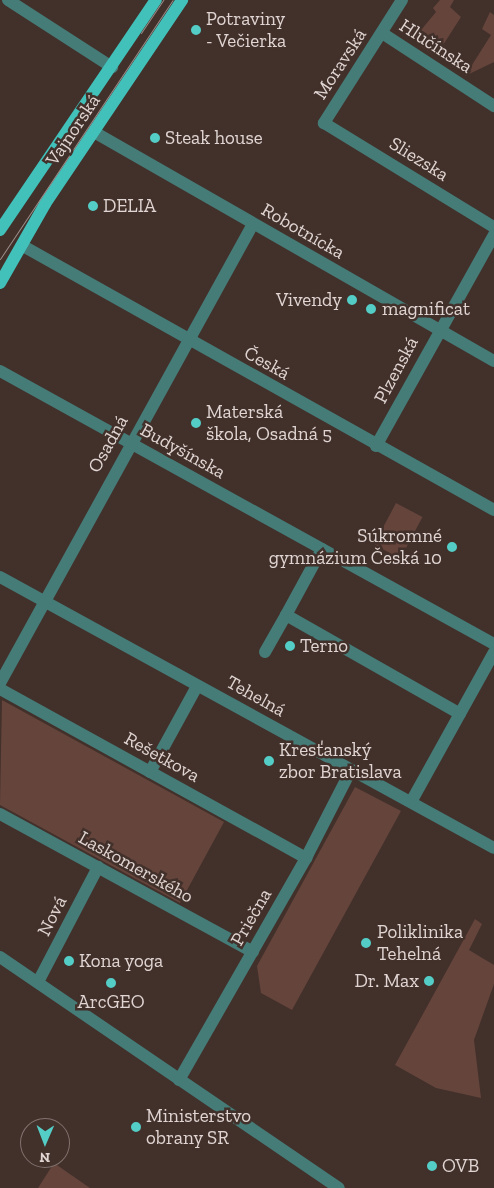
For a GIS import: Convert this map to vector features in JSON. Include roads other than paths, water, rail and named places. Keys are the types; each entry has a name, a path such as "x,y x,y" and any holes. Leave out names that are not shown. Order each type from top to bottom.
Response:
{"main road":[{"name":"Vajnorská","path":"0,230 156,0"},
{"name":"Vajnorská","path":"0,283 23,246 45,204 182,0"}],"street":[{"path":"8,0 112,67"},
{"name":"Moravská","path":"324,123 402,0"},
{"name":"Hlučínska","path":"382,33 494,106"},
{"name":"Sliezska","path":"324,123 494,227"},
{"name":"Robotnícka","path":"94,132 494,361"},
{"name":"Osadná","path":"0,683 130,443 253,224"},
{"name":"Plzenská","path":"376,446 439,329 494,235"},
{"name":"Česká","path":"23,246 376,446 494,510"},
{"name":"Budyšínska","path":"0,371 494,644"},
{"path":"265,652 322,549"},
{"name":"Tehelná","path":"0,577 494,848"},
{"path":"286,615 460,714"},
{"path":"411,802 494,652"},
{"path":"150,772 197,686"},
{"name":"Rešetkova","path":"0,689 306,858"},
{"name":"Priečna","path":"179,1080 306,858 351,770"},
{"name":"Laskomerského","path":"0,814 253,952"},
{"name":"Nová","path":"38,982 98,867"},
{"path":"0,957 339,1188"}],"tram line":[{"path":"141,33 163,0"},
{"path":"0,259 173,0"}],"place":[{"name":"Potraviny - Večierka","path":"196,30"},
{"name":"Steak house","path":"155,138"},
{"name":"DELIA","path":"93,206"},
{"name":"Vivendy","path":"352,300"},
{"name":"magnificat","path":"371,309"},
{"name":"Materská škola, Osadná 5","path":"196,423"},
{"name":"Súkromné gymnázium Česká 10","path":"452,547"},
{"name":"Terno","path":"290,646"},
{"name":"Kresťanský zbor Bratislava","path":"269,761"},
{"name":"Poliklinika Tehelná","path":"366,943"},
{"name":"Kona yoga","path":"69,961"},
{"name":"Dr. Max","path":"429,981"},
{"name":"ArcGEO","path":"111,983"},
{"name":"Ministerstvo obrany SR","path":"136,1127"},
{"name":"OVB","path":"432,1166"}]}
